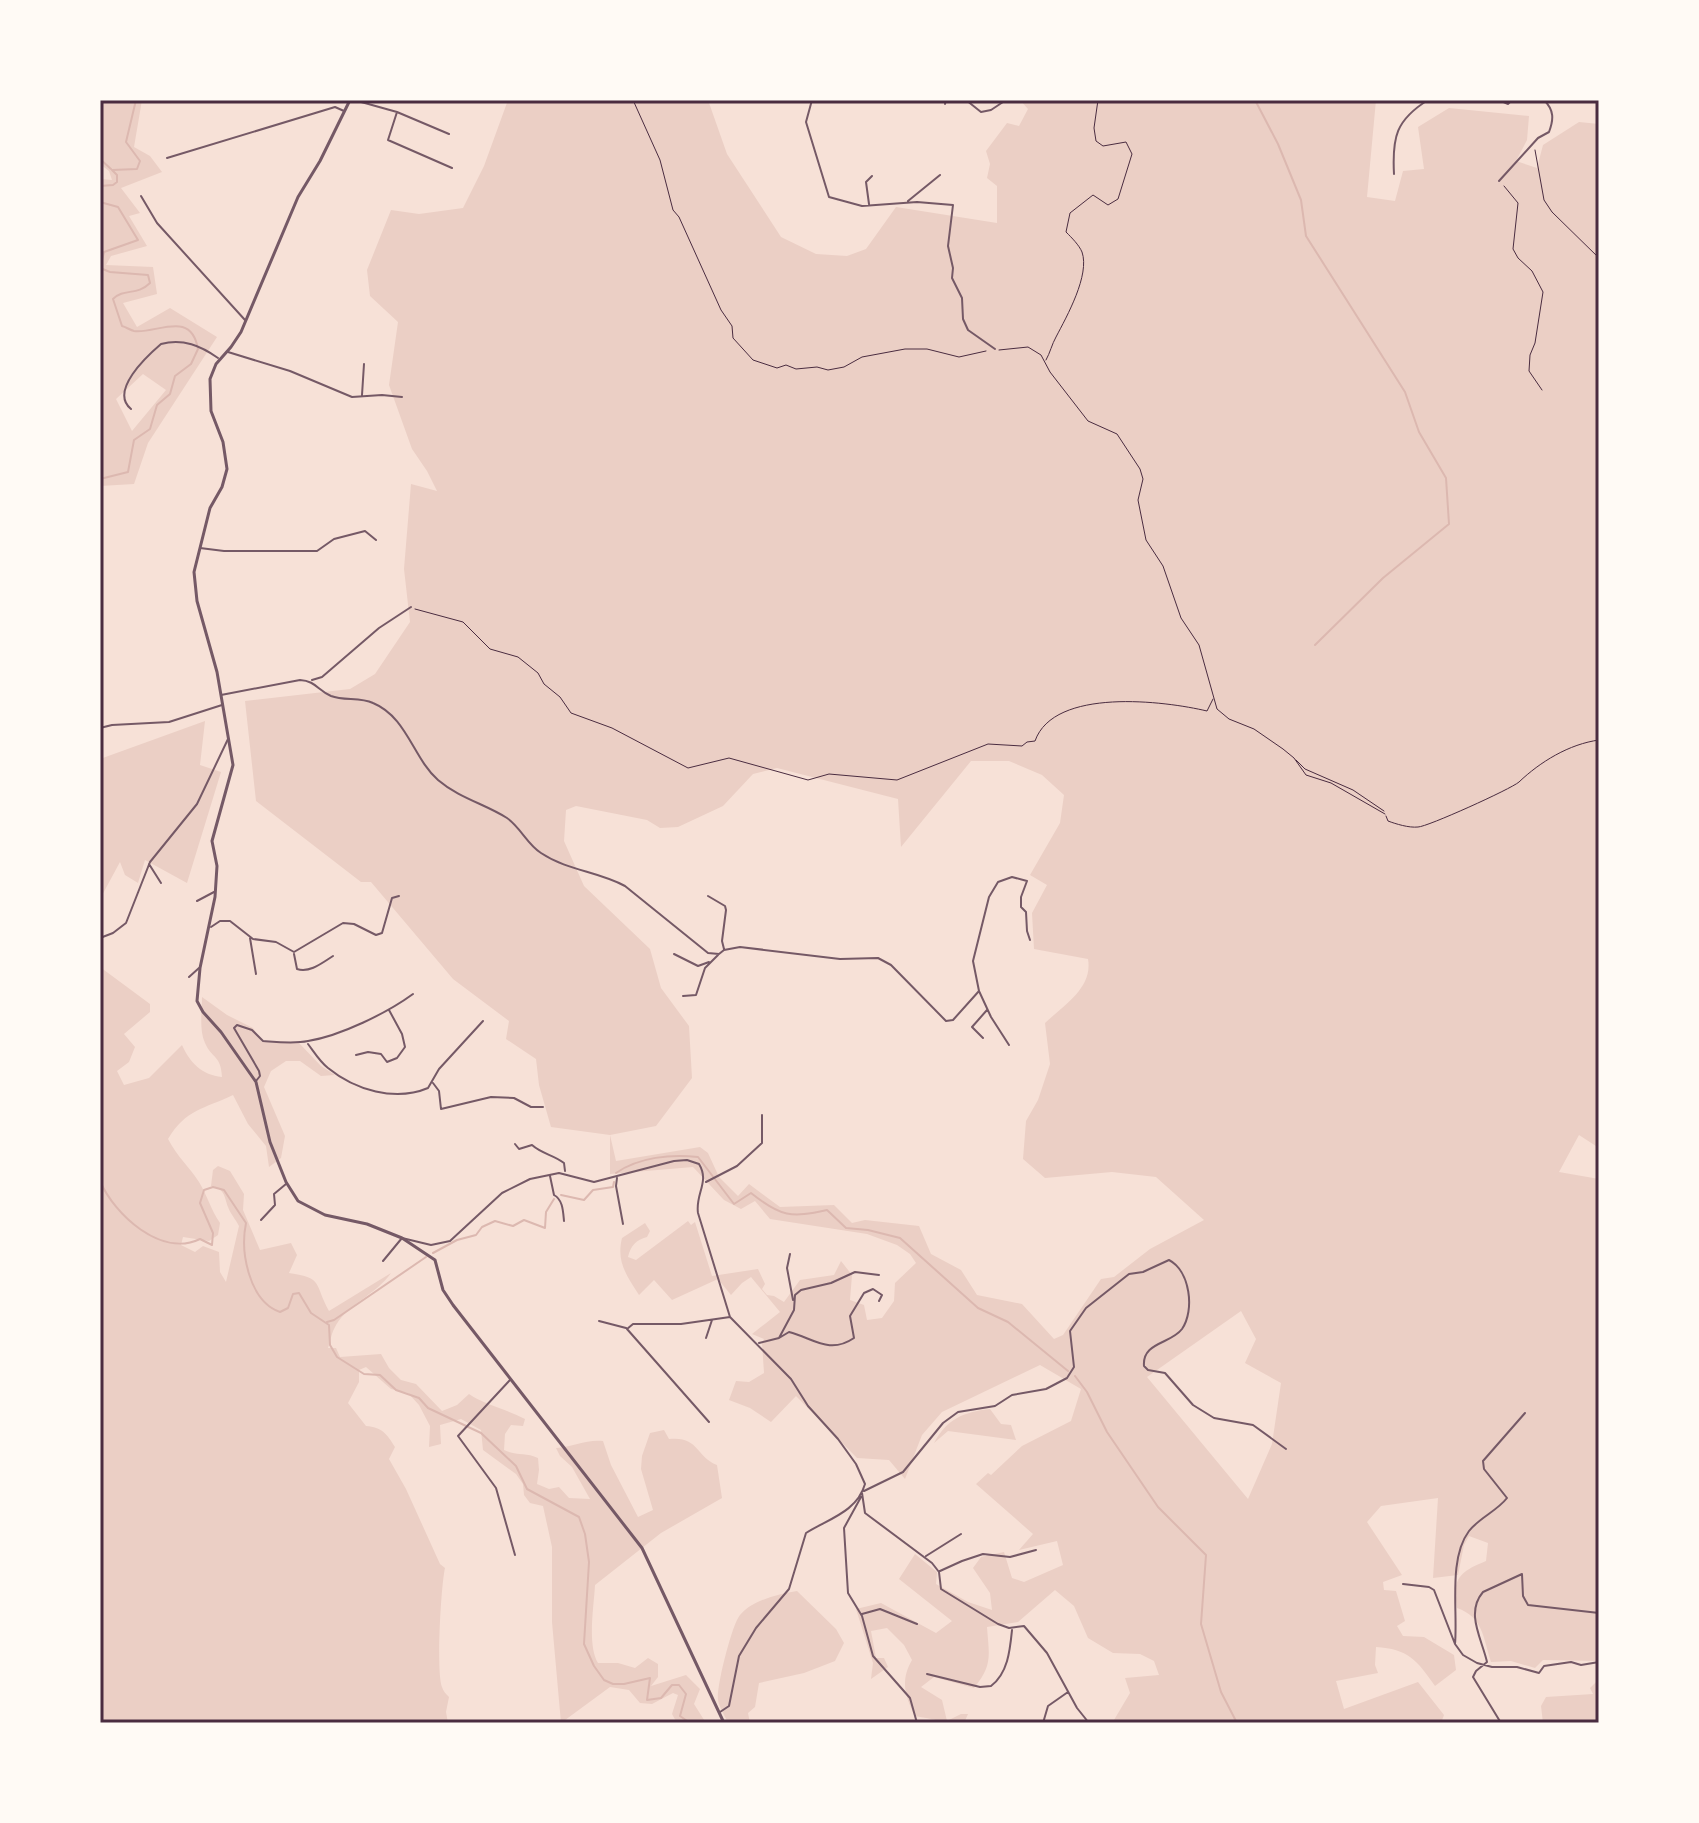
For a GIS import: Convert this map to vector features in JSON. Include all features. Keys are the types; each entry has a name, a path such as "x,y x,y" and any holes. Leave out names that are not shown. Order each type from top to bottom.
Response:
{"street":[{"path":"449,134 397,112 352,100 298,197 246,320 212,374 209,394 211,411 225,450 226,477 210,508 199,548 194,586 221,695 233,765 212,841 217,866 216,892 200,968 197,1001 256,1082 270,1142 298,1201 339,1219 367,1224 431,1245 450,1241 502,1193 530,1179 565,1173 594,1182 687,1160 694,1161 703,1169 704,1183 696,1204 730,1317 791,1379 808,1406 838,1439 863,1478 859,1505 844,1532 846,1583 853,1604 861,1614 873,1656 910,1698 917,1723"},
{"path":"812,100 806,122 826,193 838,201 869,206 907,202 953,205 948,246 952,278 962,298 963,319 968,330 995,349"},
{"path":"966,100 985,112 1006,100"},
{"path":"1394,174 1397,130 1409,114 1428,100"},
{"path":"1499,100 1508,104 1512,100"},
{"path":"1499,181 1538,138 1549,132 1552,126 1551,107 1544,100"},
{"path":"167,158 335,107 345,112"},
{"path":"397,112 388,140 452,168"},
{"path":"907,202 940,175"},
{"path":"869,206 866,182 872,176"},
{"path":"141,196 157,223 246,320"},
{"path":"131,409 125,405 124,399 128,383 137,367 165,342 201,347 219,360"},
{"path":"227,352 290,371 352,397 402,397"},
{"path":"362,396 364,364"},
{"path":"199,548 317,551 334,539 365,531 376,540"},
{"path":"221,695 322,677 379,628 410,607"},
{"path":"311,680 333,697 366,700 386,709 408,736 429,771 447,787 510,820 528,842 551,859 568,868 611,879 625,886 704,951 719,954"},
{"path":"100,728 169,722 222,705"},
{"path":"100,938 126,923 149,864 197,804 229,736"},
{"path":"149,864 161,883"},
{"path":"153,884 157,877"},
{"path":"1009,1045 979,991 973,961 989,897 998,882 1012,877 1027,881 1021,907 1026,912 1030,940"},
{"path":"197,901 216,892"},
{"path":"294,952 343,923 354,924 376,935 382,933 392,898 399,896"},
{"path":"708,896 722,903 726,910 722,941 724,950"},
{"path":"210,927 220,921 230,921 249,937 276,942 294,952"},
{"path":"249,937 256,974"},
{"path":"683,996 696,995 705,968 719,954 740,947 840,959 878,958 891,965 946,1021 953,1020 979,991"},
{"path":"294,952 295,965 302,971 316,967 333,956"},
{"path":"674,954 698,966 710,962"},
{"path":"189,977 200,968"},
{"path":"256,1082 259,1071 238,1039 235,1026 252,1030 263,1041 306,1042 389,1010 413,994"},
{"path":"983,1038 972,1027 987,1009"},
{"path":"356,1055 368,1052 381,1054 387,1062 397,1058 405,1047 402,1034 389,1010"},
{"path":"306,1042 326,1067 363,1089 419,1092 428,1088 439,1069 483,1021"},
{"path":"432,1082 439,1091 441,1109 491,1097 514,1098 531,1107 543,1107"},
{"path":"704,1183 737,1166 762,1143 762,1115"},
{"path":"515,1144 519,1149 532,1145 559,1159 566,1167 565,1173"},
{"path":"550,1174 564,1221"},
{"path":"617,1177 623,1224"},
{"path":"261,1220 275,1205 274,1194 287,1183"},
{"path":"383,1261 402,1238"},
{"path":"402,1238 435,1260 443,1290 642,1548 724,1723"},
{"path":"779,1338 794,1310 787,1268 790,1254"},
{"path":"719,1712 729,1706 739,1656 756,1628 789,1589 806,1533 840,1516 862,1492 903,1472 943,1423 958,1412 995,1406 1012,1395 1046,1389 1067,1378 1074,1367 1070,1331 1086,1308 1129,1274 1143,1272 1169,1260 1183,1273 1188,1288 1188,1313 1184,1326 1176,1336 1150,1349 1144,1357 1144,1366 1148,1370 1165,1373 1193,1405 1214,1418 1253,1425 1286,1449"},
{"path":"793,1300 801,1290 831,1283 855,1272 879,1275"},
{"path":"758,1344 789,1332 822,1346 845,1344 854,1338 850,1316 864,1293 873,1289 882,1295 879,1301"},
{"path":"627,1329 633,1324 681,1324 730,1317"},
{"path":"706,1338 712,1320"},
{"path":"599,1321 627,1329 709,1422"},
{"path":"511,1379 458,1436 496,1488 515,1555"},
{"path":"1455,1644 1457,1620 1454,1592 1465,1539 1475,1525 1507,1498 1484,1469 1483,1461 1525,1413"},
{"path":"862,1492 865,1513 925,1557 939,1572 941,1589 998,1624 1013,1628 1024,1626 1030,1632 1047,1653 1077,1708 1089,1723"},
{"path":"925,1557 961,1534"},
{"path":"939,1572 983,1554 1010,1557 1036,1550"},
{"path":"1501,1723 1473,1677 1487,1662 1476,1624 1475,1603 1483,1592 1509,1581 1518,1573 1524,1576 1523,1596 1528,1605 1599,1613"},
{"path":"1403,1584 1434,1590 1455,1644 1463,1655 1482,1664 1517,1667 1539,1673 1544,1666 1599,1662"},
{"path":"861,1614 880,1609 917,1624"},
{"path":"927,1674 980,1687 991,1686 1005,1668 1013,1628"},
{"path":"1043,1723 1048,1706 1069,1691"}],"path":[{"path":"633,100 660,160 673,210 721,310 732,326 733,338 753,360 777,368 786,365 796,369 817,367 828,370 844,367 862,357 896,350 927,349 959,357 995,349 1005,351 1028,347 1041,355 1088,421 1117,434 1140,469 1143,479 1138,500 1146,540 1163,566 1181,618 1199,645 1217,709 1229,719 1254,729 1305,769 1368,798 1388,821 1417,828 1433,824 1500,793 1518,783 1525,773 1568,748 1599,740"},
{"path":"1044,363 1071,311 1083,276 1081,249 1066,232 1070,213 1093,195 1108,205 1118,199 1132,154 1126,142 1103,146 1096,141 1094,128 1098,100"},
{"path":"1533,144 1544,200 1552,212 1599,258"},
{"path":"1499,181 1518,203 1513,249 1532,271 1543,292 1529,371 1542,390"},
{"path":"410,607 463,622 490,649 518,657 538,673 571,713 612,728 688,768 729,758 808,780 829,774 897,780 988,744 1022,746 1035,741 1038,732 1051,718 1071,710 1126,700 1175,703 1207,711 1213,696"},
{"path":"1294,758 1306,775 1331,783 1385,814"}],"shaded area":[{"path":"100,100 142,100 134,147 150,156 162,172 121,188 140,213 129,216 147,246 111,256 106,265 153,267 157,294 123,303 137,327 170,308 217,337 148,443 134,484 100,486 100,179 112,180 109,171 100,164","holes":["143,374 166,390 132,431 116,399"]},
{"path":"508,100 708,100 727,154 781,237 816,254 847,256 866,249 896,207 997,223 997,186 987,178 990,164 986,151 1007,123 1019,126 1028,109 1020,100 1376,100 1367,197 1395,201 1403,171 1424,169 1418,127 1449,108 1529,116 1527,140 1516,161 1537,168 1543,145 1579,122 1599,124 1599,1148 1579,1135 1559,1172 1599,1179 1599,1661 1543,1660 1535,1668 1511,1661 1491,1662 1481,1629 1472,1617 1457,1608 1456,1598 1457,1583 1464,1573 1486,1561 1488,1543 1469,1536 1458,1575 1433,1578 1438,1498 1381,1506 1367,1522 1402,1575 1383,1582 1384,1590 1396,1591 1405,1621 1397,1626 1403,1636 1424,1637 1454,1655 1456,1670 1435,1686 1423,1669 1404,1653 1376,1647 1378,1673 1336,1681 1344,1709 1418,1682 1444,1715 1441,1723 1115,1723 1130,1693 1125,1678 1159,1675 1154,1661 1140,1654 1113,1653 1088,1638 1074,1606 1055,1590 1018,1622 987,1627 987,1666 974,1688 934,1677 921,1687 942,1700 947,1721 968,1714 964,1723 945,1722 915,1716 905,1688 912,1660 904,1645 887,1628 871,1631 876,1658 884,1658 888,1667 871,1679 873,1663 856,1609 881,1603 936,1633 952,1621 899,1579 915,1554 937,1572 936,1584 968,1602 992,1610 990,1593 973,1568 981,1557 1004,1552 1012,1578 1024,1582 1063,1565 1057,1541 1019,1550 1033,1534 976,1484 988,1473 991,1475 1022,1446 1071,1421 1081,1389 1040,1365 942,1412 922,1435 905,1479 889,1460 857,1458 796,1396 771,1422 750,1408 729,1400 736,1381 749,1382 764,1373 764,1339 752,1334 780,1312 751,1277 731,1295 718,1279 672,1300 654,1280 639,1295 622,1262 622,1238 645,1223 650,1231 647,1237 634,1244 628,1257 636,1260 688,1221 691,1225 695,1222 712,1276 758,1269 765,1284 762,1289 767,1295 784,1302 800,1280 834,1275 841,1261 852,1275 850,1300 864,1305 867,1320 882,1318 894,1301 895,1283 916,1263 910,1254 897,1245 867,1234 770,1219 755,1201 741,1209 724,1200 693,1167 610,1174 610,1135 551,1127 539,1085 536,1059 506,1039 509,1021 453,979 371,882 361,882 256,801 245,701 350,689 375,674 410,622 404,569 411,484 437,491 412,449 389,385 398,322 370,296 367,270 391,210 419,214 463,208 484,166","holes":["971,761 1009,761 1042,775 1064,795 1060,823 1030,875 1047,885 1032,913 1034,949 1088,959 1082,987 1045,1023 1050,1064 1038,1100 1026,1121 1023,1159 1045,1178 1112,1172 1156,1177 1204,1220 1150,1249 1114,1277 1101,1279 1063,1335 1054,1339 1022,1304 977,1295 961,1270 931,1254 919,1226 865,1220 852,1223 834,1205 780,1207 749,1184 738,1196 719,1177 708,1153 700,1147 616,1161 610,1135 656,1126 692,1078 689,1026 661,988 650,949 584,886 564,841 566,810 576,806 647,820 660,828 678,827 723,806 753,774 777,768 898,799 901,847","1241,1311 1256,1339 1245,1363 1281,1383 1272,1444 1248,1499 1147,1377"]},
{"path":"205,721 200,765 221,772 187,883 145,860 138,883 125,875 120,862 100,899 100,759"},
{"path":"100,967 150,1004 150,1012 124,1034 135,1047 129,1062 117,1071 124,1085 149,1078 182,1045 198,1067 208,1074 222,1077 220,1065 203,1038 202,997 253,1028 262,1042 299,1043 321,1066 335,1075 321,1076 300,1061 286,1061 271,1071 264,1087 285,1136 281,1158 269,1167 266,1146 248,1124 233,1095 189,1116 168,1139 199,1182 220,1223 218,1235 209,1241 183,1237 181,1245 195,1252 203,1246 219,1252 220,1272 226,1282 239,1226 223,1194 211,1186 213,1170 218,1166 230,1171 244,1194 243,1210 260,1250 291,1243 297,1255 289,1273 313,1280 329,1311 391,1273 345,1313 333,1331 328,1348 336,1348 340,1357 381,1354 401,1380 416,1384 442,1411 457,1405 469,1394 525,1419 523,1426 511,1425 505,1434 504,1450 538,1458 537,1484 549,1489 559,1487 569,1498 590,1499 572,1467 556,1448 603,1441 611,1465 638,1517 653,1510 641,1469 650,1433 664,1430 669,1439 692,1444 717,1465 722,1498 661,1533 595,1585 592,1625 598,1663 618,1663 635,1668 648,1658 658,1664 658,1677 651,1686 686,1675 700,1689 694,1704 706,1723 677,1723 672,1714 678,1695 673,1693 652,1704 640,1703 629,1690 610,1687 561,1723 552,1622 552,1547 543,1506 530,1503 516,1474 483,1450 481,1430 461,1419 440,1425 441,1444 429,1447 430,1426 419,1405 408,1393 391,1389 366,1367 359,1370 359,1382 348,1403 366,1426 384,1432 395,1447 389,1459 440,1564 445,1568 439,1665 442,1687 449,1697 446,1712 448,1723 100,1723"},
{"path":"990,1409 1001,1424 1011,1425 1016,1440 948,1431 934,1443 950,1422 972,1412"},
{"path":"797,1591 836,1629 844,1643 835,1661 804,1673 759,1683 755,1707 748,1713 750,1723 728,1723 718,1693 725,1656 740,1615 759,1602"},
{"path":"1597,1681 1599,1723 1543,1723 1541,1706 1546,1697 1593,1694 1590,1688"}],"waterway":[{"path":"100,186 117,182 117,175 112,170 137,169 140,161 126,142 136,100"},
{"path":"1255,100 1278,144 1301,200 1306,236 1405,392 1419,432 1446,478 1449,524 1383,578 1315,645"},
{"path":"100,159 111,169"},
{"path":"100,202 118,207 138,240 104,252 100,268 110,272 148,275 150,283 113,299 122,326 134,331 181,327 194,337 198,349 191,364 175,376 170,394 157,405 150,429 134,440 128,472 100,479"},
{"path":"616,1173 635,1163 656,1158 698,1157 734,1204 751,1193 770,1207 787,1214 827,1210 846,1228 900,1238 978,1308 1008,1322 1068,1371"},
{"path":"100,1181 116,1207 128,1219 141,1230 170,1243 200,1239 212,1245 213,1233 200,1203 204,1190 213,1187 224,1190 246,1223 244,1248 249,1274 254,1287 269,1306 280,1312 288,1308 293,1294 299,1293 311,1313 329,1325 330,1345 337,1357 364,1374 380,1375 396,1390 419,1398 428,1408 481,1433 516,1466 527,1489 579,1517 589,1562 584,1644 594,1666 604,1680 613,1684 650,1678 647,1700 661,1698 672,1685 679,1685 686,1694 680,1716 690,1723"},
{"path":"561,1195 584,1200 593,1190 613,1187 614,1182"},
{"path":"433,1253 457,1240 476,1235 482,1227 495,1221 513,1226 524,1220 545,1228 546,1212 554,1199"},
{"path":"327,1322 426,1257"},
{"path":"1075,1376 1087,1392 1107,1432 1158,1507 1206,1555 1201,1624 1221,1692 1237,1723"}]}
